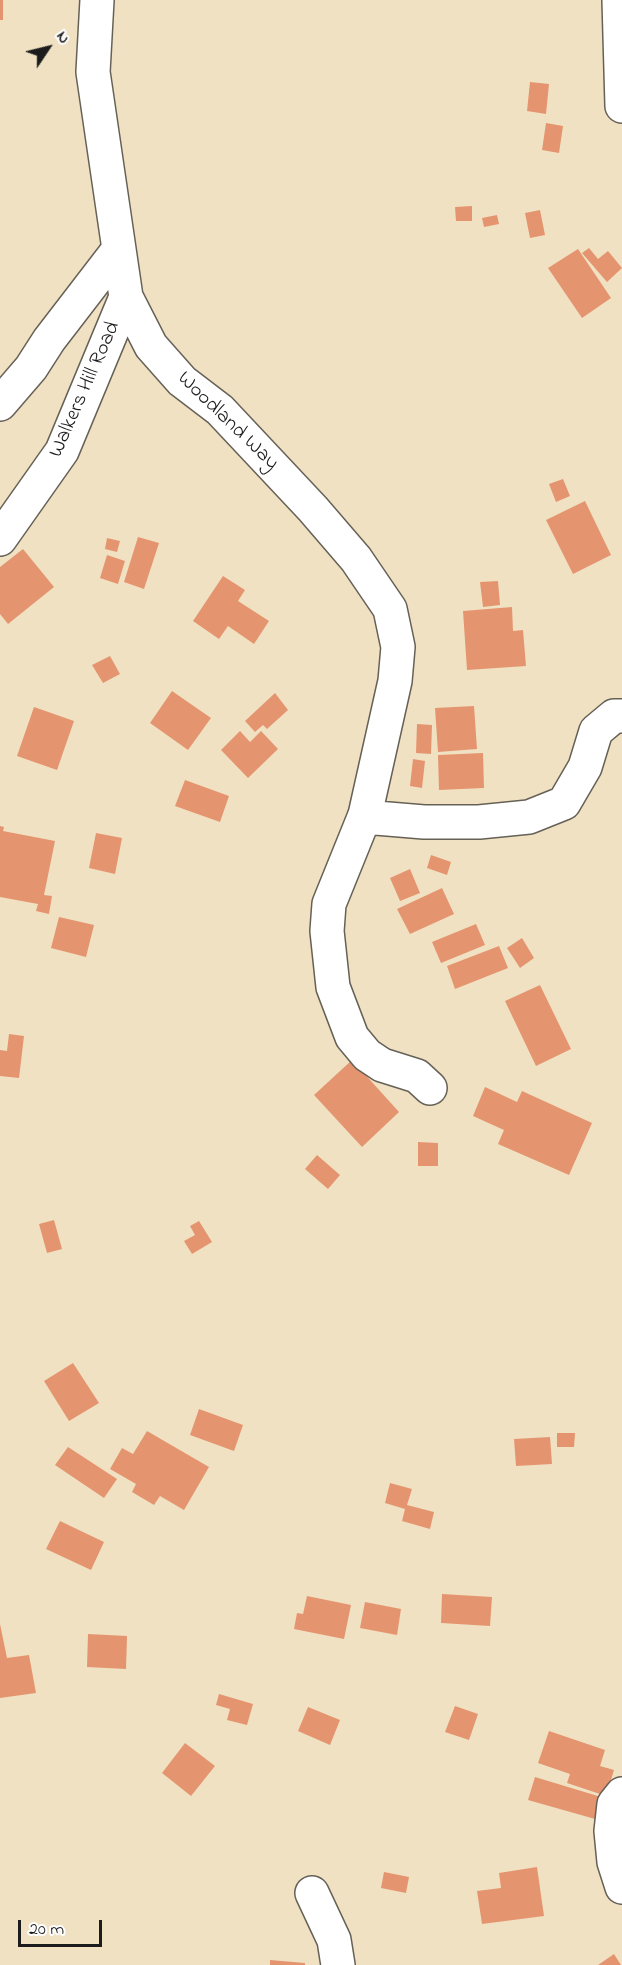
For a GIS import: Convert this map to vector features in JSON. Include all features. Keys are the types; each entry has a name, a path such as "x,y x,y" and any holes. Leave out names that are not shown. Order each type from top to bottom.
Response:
{"street":[{"name":"Woodland Way","path":"97,0 93,72 126,297 151,346 182,381 220,410 313,509 356,559 390,609 398,647 395,681 364,817 329,904 327,932 333,987 352,1037 367,1056 382,1065 417,1076 430,1088"},
{"path":"619,0 622,106"},
{"path":"0,404 31,368 49,340 119,249"},
{"name":"Walkers Hill Road","path":"0,539 62,451 126,297"},
{"path":"364,817 424,822 529,817 564,802 585,767 596,731 614,716 622,716"},
{"path":"622,1794 614,1804 611,1831 614,1862 622,1887"},
{"path":"312,1893 334,1940 338,1965"}],"building":[{"path":"0,0 3,0 3,20 0,20"},
{"path":"530,82 549,84 546,114 527,111"},
{"path":"546,123 563,126 559,153 542,150"},
{"path":"472,206 472,221 456,221 455,207"},
{"path":"540,210 545,235 530,238 525,213"},
{"path":"497,215 499,224 484,227 482,218"},
{"path":"589,248 598,259 608,251 622,268 607,282 582,253"},
{"path":"578,249 611,298 582,318 548,268"},
{"path":"563,479 570,496 556,502 549,484"},
{"path":"585,501 611,555 573,574 546,520"},
{"path":"138,537 159,543 144,589 124,582"},
{"path":"107,538 120,541 117,552 105,549"},
{"path":"23,549 54,587 8,624 0,614 0,567"},
{"path":"107,555 125,561 118,584 100,578"},
{"path":"223,576 245,590 238,601 269,621 254,644 228,626 219,639 193,621"},
{"path":"498,581 500,605 483,607 480,582"},
{"path":"512,607 513,631 523,630 526,666 467,670 463,611"},
{"path":"110,656 120,674 103,683 92,665"},
{"path":"172,691 211,718 188,750 150,723"},
{"path":"275,693 288,710 267,729 263,725 255,732 245,721"},
{"path":"474,706 477,749 438,752 435,708"},
{"path":"34,707 74,721 57,770 17,756"},
{"path":"417,724 432,725 431,754 416,753"},
{"path":"240,731 250,742 261,731 278,749 248,778 221,750"},
{"path":"483,753 484,788 439,790 438,755"},
{"path":"413,759 425,761 422,788 410,786"},
{"path":"185,780 229,796 220,822 175,806"},
{"path":"0,826 4,827 3,831 55,841 44,895 52,896 49,914 36,911 38,904 0,897"},
{"path":"96,833 122,838 115,874 89,868"},
{"path":"431,855 451,862 447,875 427,868"},
{"path":"410,869 420,893 400,901 390,878"},
{"path":"442,888 454,914 410,934 397,909"},
{"path":"59,917 94,925 86,957 51,948"},
{"path":"476,924 485,945 441,963 432,942"},
{"path":"522,938 534,958 520,968 507,948"},
{"path":"499,946 508,968 455,989 447,966"},
{"path":"540,985 571,1049 536,1066 505,1001"},
{"path":"9,1034 24,1036 19,1078 0,1076 0,1050 7,1051"},
{"path":"352,1060 399,1112 362,1147 314,1095"},
{"path":"485,1087 517,1102 522,1091 592,1123 569,1175 498,1144 504,1130 473,1116"},
{"path":"418,1142 438,1143 438,1166 418,1166"},
{"path":"317,1155 340,1175 328,1189 305,1169"},
{"path":"54,1220 62,1249 47,1253 39,1224"},
{"path":"199,1221 212,1242 192,1254 184,1241 195,1235 190,1226"},
{"path":"73,1363 99,1403 69,1421 44,1381"},
{"path":"199,1409 243,1425 234,1451 190,1435"},
{"path":"147,1431 209,1467 184,1510 160,1496 154,1505 132,1492 136,1484 110,1469 122,1448 133,1454"},
{"path":"557,1433 575,1433 574,1447 557,1447"},
{"path":"550,1437 552,1464 516,1466 514,1439"},
{"path":"68,1447 117,1479 104,1498 55,1465"},
{"path":"390,1483 412,1489 407,1505 434,1512 430,1529 402,1521 405,1509 385,1503"},
{"path":"60,1521 104,1542 91,1570 46,1549"},
{"path":"442,1594 492,1597 490,1626 441,1623"},
{"path":"307,1596 351,1605 344,1639 294,1629 297,1613 303,1614"},
{"path":"365,1602 401,1609 397,1635 360,1628"},
{"path":"0,1624 7,1658 29,1655 36,1693 0,1698"},
{"path":"88,1634 127,1636 126,1669 87,1667"},
{"path":"219,1694 253,1704 247,1725 227,1720 230,1709 216,1705"},
{"path":"455,1706 478,1714 469,1740 445,1732"},
{"path":"308,1707 340,1720 330,1745 298,1731"},
{"path":"549,1731 605,1750 600,1766 614,1770 606,1796 567,1783 570,1774 538,1763"},
{"path":"185,1743 215,1766 191,1796 162,1773"},
{"path":"535,1777 601,1797 595,1819 528,1800"},
{"path":"537,1867 544,1916 482,1924 477,1891 501,1888 499,1873"},
{"path":"384,1872 409,1877 406,1893 381,1888"},
{"path":"614,1954 621,1965 598,1965"},
{"path":"270,1960 305,1963 305,1965 270,1965"}]}
